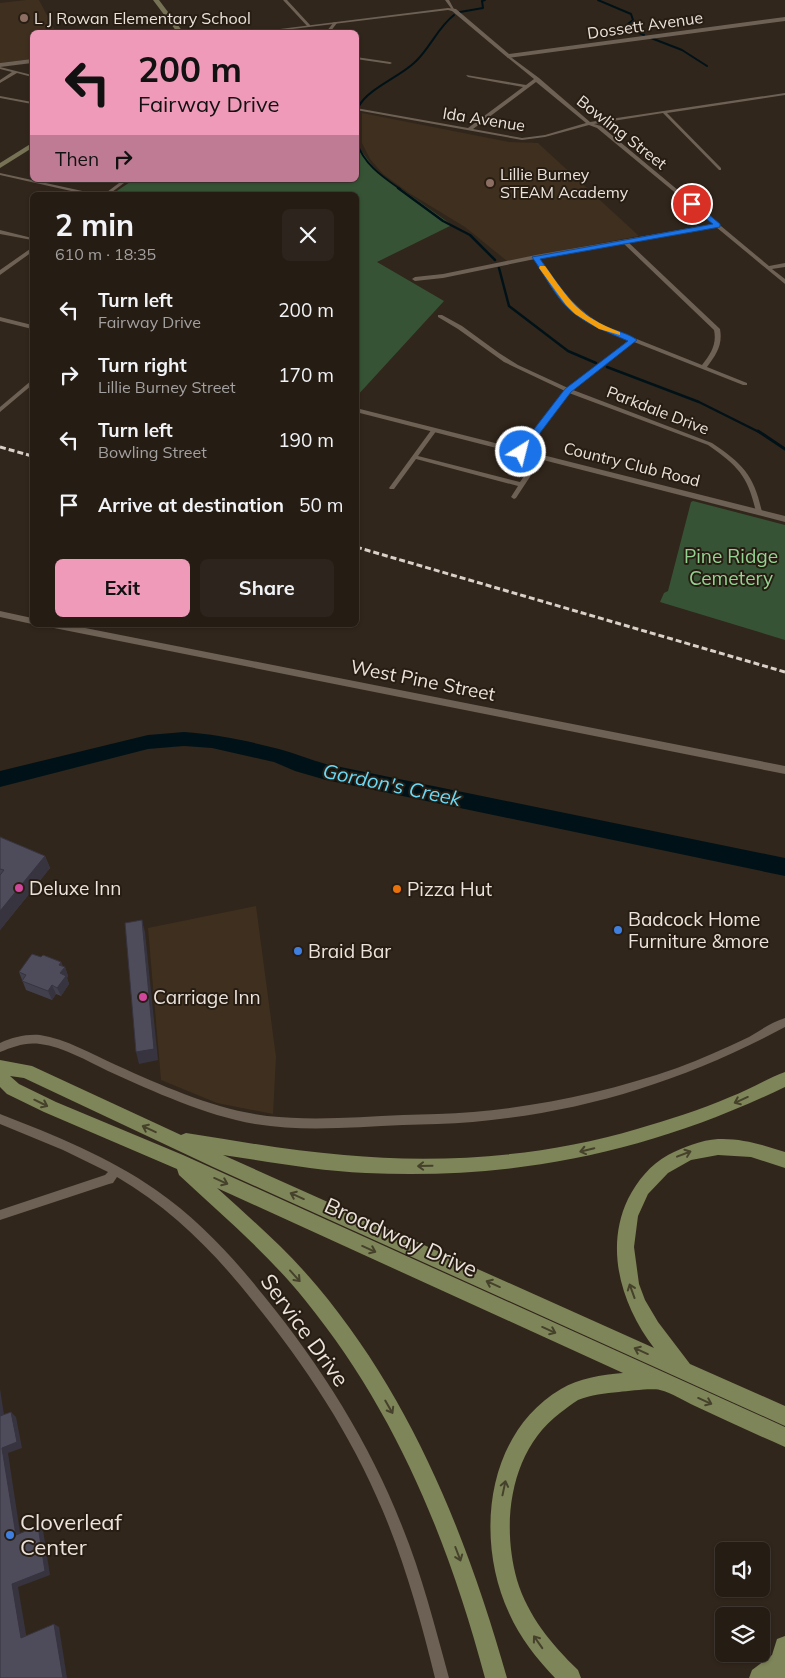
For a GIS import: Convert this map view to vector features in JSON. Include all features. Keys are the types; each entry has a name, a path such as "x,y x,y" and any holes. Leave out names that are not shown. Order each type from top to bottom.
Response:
{"main road":[{"path":"156,0 178,30"},
{"path":"0,166 30,146"},
{"name":"Broadway Drive","path":"0,1067 26,1071 785,1416"},
{"name":"Broadway Drive","path":"0,1077 13,1089 50,1107 177,1161 785,1437"},
{"path":"170,1138 306,1160 366,1165 476,1164 574,1152 620,1142 702,1116 740,1101 785,1079"},
{"path":"686,1371 655,1334 636,1302 630,1286 625,1254 625,1237 627,1222 636,1197 644,1184 674,1158 703,1148 717,1146 743,1147 761,1151 785,1160"},
{"path":"177,1161 261,1240 310,1292 349,1343 382,1395 419,1464 448,1528 470,1588 496,1678"},
{"path":"570,1678 542,1647 529,1628 509,1586 500,1544 499,1524 505,1481 512,1462 530,1430 543,1415 568,1396 600,1385 661,1381"},
{"path":"760,1678 781,1662"}],"street":[{"path":"285,0 309,26"},
{"name":"Bowling Street","path":"447,0 454,10 589,124 599,127 785,282"},
{"path":"275,30 442,9 454,10"},
{"name":"Dossett Avenue","path":"508,56 785,19"},
{"path":"330,30 335,23"},
{"path":"359,58 390,63"},
{"path":"0,67 30,61"},
{"path":"0,67 30,76"},
{"path":"0,82 16,72"},
{"path":"468,76 528,87"},
{"path":"468,130 537,79"},
{"name":"Ida Avenue","path":"359,110 516,139 530,139 589,124 785,94"},
{"path":"0,97 30,103"},
{"path":"664,112 719,169"},
{"path":"0,174 30,181"},
{"path":"37,182 82,192"},
{"path":"109,192 123,182"},
{"path":"415,279 444,276 536,257 718,226"},
{"path":"0,232 30,240"},
{"path":"624,241 717,329 719,335 717,350 703,367"},
{"path":"0,272 30,251"},
{"path":"536,257 568,304 577,313 602,328 745,384"},
{"path":"768,268 785,265"},
{"name":"Parkdale Drive","path":"440,316 469,331 515,366 568,391 710,444 728,456 751,480 760,512"},
{"path":"0,319 30,327"},
{"path":"521,452 568,391 633,340"},
{"path":"0,410 30,384"},
{"name":"Country Club Road","path":"359,411 785,519"},
{"path":"392,488 434,430"},
{"path":"414,457 520,484"},
{"path":"514,497 520,484 540,457"},
{"path":"0,614 30,621"},
{"name":"West Pine Street","path":"64,627 785,770"},
{"path":"0,1048 18,1040 46,1041 223,1112 285,1122 352,1123 495,1115 583,1100 625,1090 681,1072 749,1043 785,1022"},
{"name":"Service Drive","path":"0,1119 116,1170 171,1207 216,1250 268,1309 303,1356 339,1410 371,1470 401,1539 425,1615 442,1678"},
{"path":"0,1215 109,1179 116,1170"}],"shaded area":[{"name":"L J Rowan Elementary School","path":"39,0 55,30 30,30 30,59 0,63 0,3"},
{"name":"Lillie Burney STEAM Academy","path":"362,113 509,142 538,143 639,236 507,261 465,227 409,193 383,174 370,159 362,143"},
{"path":"256,906 276,1057 273,1114 217,1103 161,1080 148,928"}],"green space":[{"path":"359,149 376,171 452,225 377,262 444,301 359,394 359,192 115,192 130,182 359,182"},
{"name":"Pine Ridge Cemetery","path":"691,502 785,525 785,640 660,602 664,593 668,591"}],"building":[{"path":"0,837 45,856 0,911 0,875 4,870 0,869"},
{"name":"Carriage Inn","path":"142,920 154,1049 136,1052 125,923"},
{"path":"32,954 41,957 43,955 61,962 59,965 65,967 60,973 66,976 57,988 52,985 48,991 22,981 26,975 19,972"},
{"name":"Cloverleaf Center","path":"11,1412 17,1442 2,1448 16,1535 38,1526 45,1571 12,1584 21,1638 54,1624 63,1678 0,1678 0,1416"}],"waterway":[{"path":"460,12 483,8 482,1 485,0"},
{"path":"598,0 631,14 633,20 628,24 627,28 644,35"},
{"path":"359,106 369,94 414,63 454,15"},
{"path":"651,38 682,50 707,66"},
{"path":"359,149 368,163 379,174 400,189"},
{"path":"398,188 443,221 470,235 495,260"},
{"path":"499,268 509,306 568,351 596,363"},
{"path":"607,367 699,402 761,433"},
{"path":"761,433 785,449"},
{"name":"Gordon's Creek","path":"0,779 148,742 184,739 212,741 279,756 302,766 326,772 785,867"}],"railway":[{"path":"0,447 30,455"},
{"path":"359,548 785,672"}],"slow traffic":[{"path":"543,268 568,304 577,313 602,328 617,334"}],"place":[{"name":"L J Rowan Elementary School","path":"24,18"},
{"name":"Lillie Burney STEAM Academy","path":"490,183"},
{"name":"Deluxe Inn","path":"19,888"},
{"name":"Pizza Hut","path":"397,889"},
{"name":"Badcock Home Furniture &more","path":"618,930"},
{"name":"Braid Bar","path":"298,951"},
{"name":"Carriage Inn","path":"143,997"},
{"name":"Cloverleaf Center","path":"10,1535"}],"route":[{"path":"521,452 568,391 633,340 602,328 577,313 568,304 536,257 718,226 692,204"}]}
